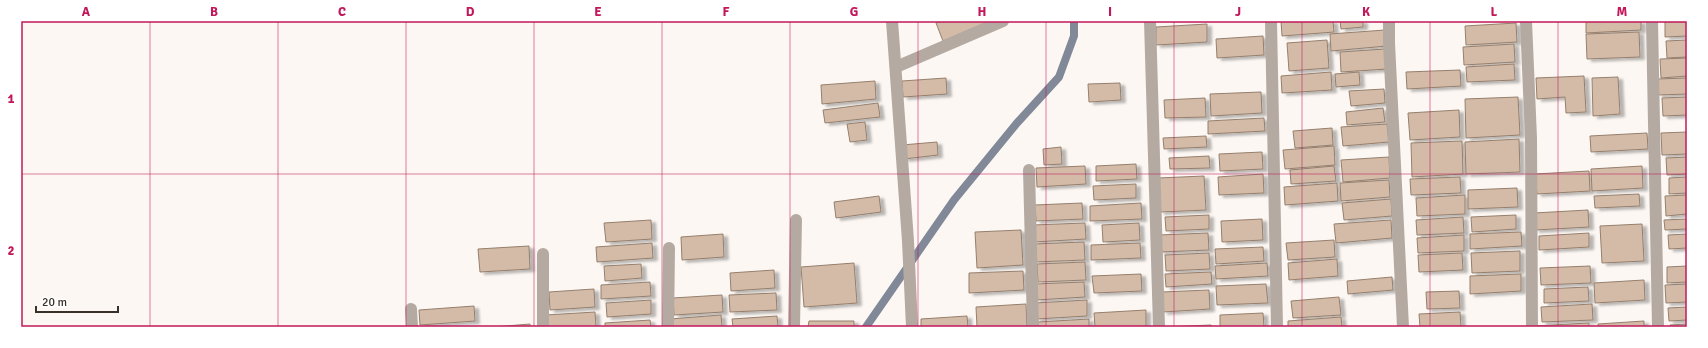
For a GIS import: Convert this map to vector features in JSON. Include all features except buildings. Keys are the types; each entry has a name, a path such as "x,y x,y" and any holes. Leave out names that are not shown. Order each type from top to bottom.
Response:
{"street":[{"path":"892,21 912,292 912,327"},
{"path":"896,68 1003,21"},
{"path":"1150,21 1159,327"},
{"path":"1271,21 1277,327"},
{"path":"1389,21 1403,327"},
{"path":"1526,21 1531,138 1532,327"},
{"path":"1652,21 1658,327"},
{"path":"1029,170 1033,327"},
{"path":"794,327 796,220"},
{"path":"668,327 669,248"},
{"path":"543,254 543,327"},
{"path":"411,309 412,327"}],"waterway":[{"path":"866,327 954,200 1017,123 1059,77 1074,36 1074,21"}]}
